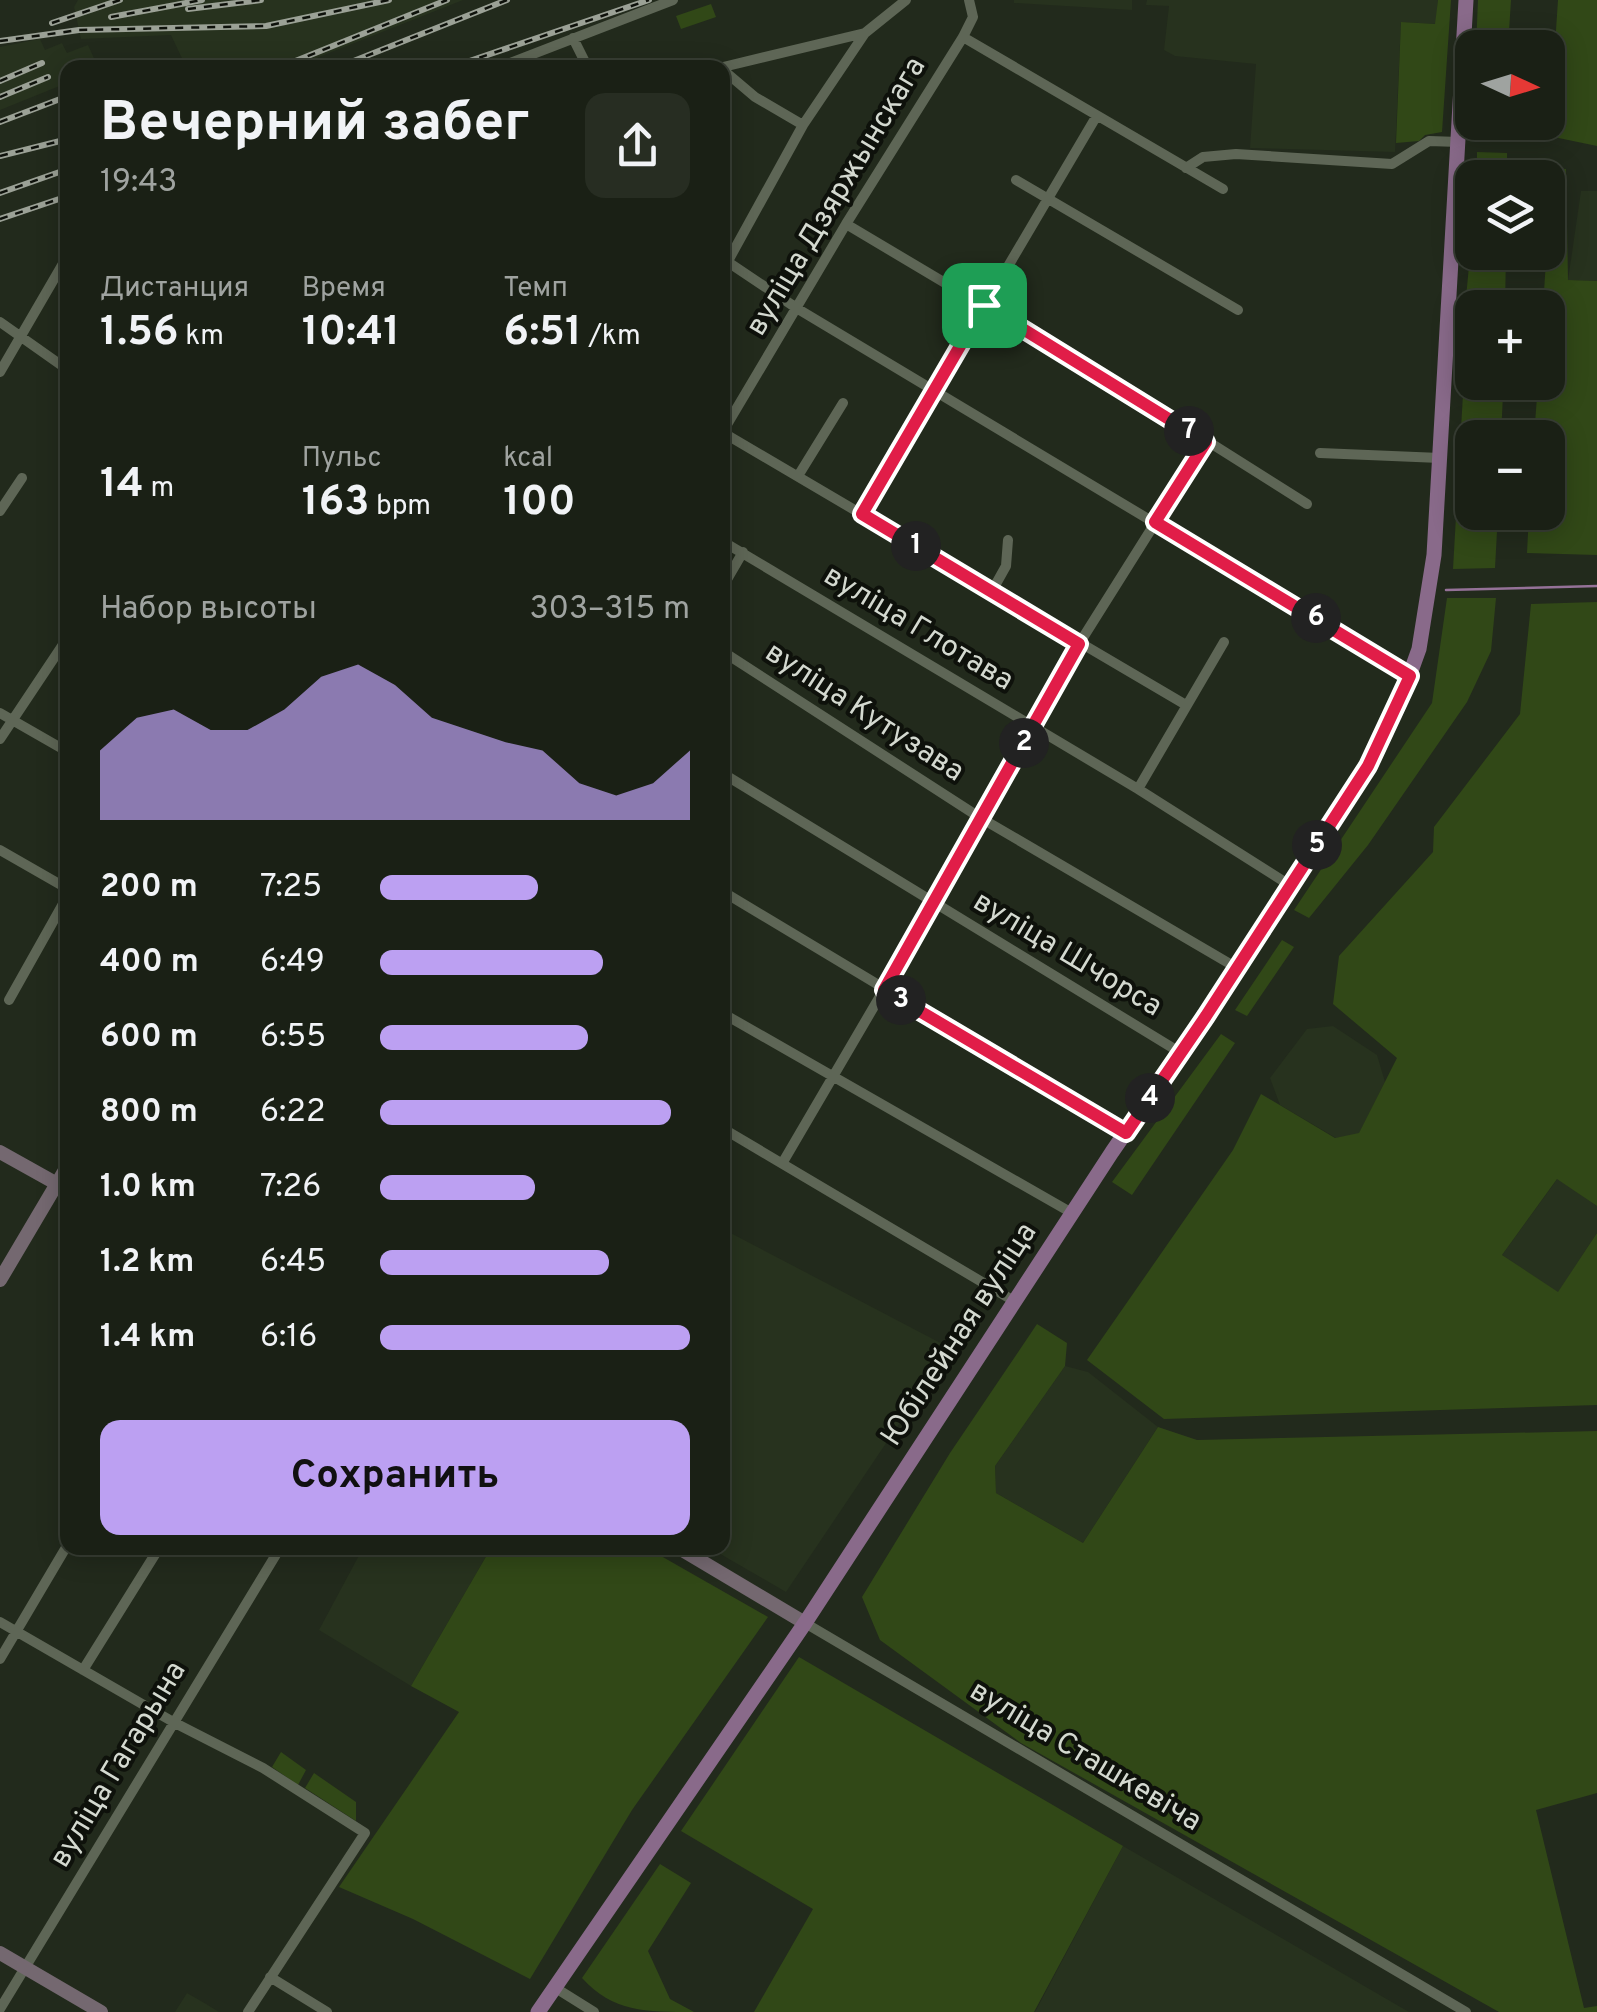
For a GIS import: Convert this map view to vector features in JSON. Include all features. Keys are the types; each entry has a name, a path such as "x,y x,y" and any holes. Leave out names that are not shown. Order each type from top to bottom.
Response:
{"main road":[{"name":"Юбілейная вуліца","path":"538,2012 806,1623 1014,1301 1291,886 1368,766 1410,676 1419,649 1434,555 1466,0"}],"street":[{"path":"514,60 673,0"},
{"path":"730,252 804,126 865,33 906,0"},
{"path":"969,0 973,17 963,37 1224,189"},
{"path":"730,66 865,33"},
{"name":"вуліца Дзяржынскага","path":"730,421 846,224 963,37"},
{"path":"573,38 584,60"},
{"path":"730,76 755,97 804,126"},
{"path":"862,514 1096,117"},
{"path":"1186,168 1203,157 1236,154 1392,164 1429,141 1459,142"},
{"path":"1016,180 1238,310"},
{"path":"846,224 1307,504"},
{"path":"730,263 798,309 1410,676"},
{"path":"0,372 60,270"},
{"path":"0,322 60,364"},
{"path":"798,476 843,403"},
{"path":"730,437 1186,705"},
{"path":"783,1162 934,904 979,817 1079,644 1206,442"},
{"path":"1320,453 1440,458"},
{"path":"0,511 22,478"},
{"path":"992,591 1006,566 1008,540"},
{"name":"вуліца Глотава","path":"730,545 1138,789 1291,886"},
{"path":"730,574 743,552"},
{"path":"1138,789 1224,642"},
{"path":"0,739 6,716 60,649"},
{"name":"вуліца Кутузава","path":"730,656 979,817 1236,968"},
{"path":"6,716 60,747"},
{"name":"вуліца Шчорса","path":"730,778 1181,1053"},
{"path":"0,850 60,887"},
{"path":"730,896 1126,1133"},
{"path":"8,1000 60,906"},
{"path":"730,1019 1072,1213"},
{"path":"730,1132 1014,1301"},
{"path":"0,1152 60,1186"},
{"path":"0,1280 60,1190"},
{"path":"0,1659 62,1555"},
{"path":"83,1670 154,1555"},
{"name":"вуліца Гагарына","path":"0,2008 276,1555"},
{"name":"вуліца Сташкевіча","path":"691,1555 1466,2012"},
{"path":"0,1622 175,1723 262,1768 365,1833 248,2012"},
{"path":"0,1953 101,2012"},
{"path":"270,1977 327,2012"},
{"path":"554,1987 594,2012"}],"shaded area":[{"path":"78,0 463,0 311,60 183,60 171,35 81,39 74,7"},
{"path":"1132,0 1132,10 1014,3"},
{"path":"1147,0 1438,0 1436,24 1401,22 1395,152 1250,148 1256,64 1175,56 1164,50 1169,6 1146,5"},
{"path":"40,39 45,50 62,43 67,53 88,45 95,60 60,60 60,86 0,110 0,47"},
{"path":"1581,191 1597,191 1597,281 1568,280"},
{"path":"1333,1026 1377,1055 1385,1082 1359,1134 1336,1138 1280,1105 1270,1078 1307,1029"},
{"path":"1558,1178 1597,1206 1597,1233 1558,1293 1502,1255"},
{"path":"730,1233 950,1348 786,1592 722,1555 730,1555"},
{"path":"1065,1366 1088,1372 1158,1427 1083,1543 996,1493 995,1466"},
{"path":"359,1555 487,1555 411,1686 319,1630"},
{"path":"1123,1846 1409,2012 1035,2012"},
{"path":"187,1993 206,2004 219,2012 175,2012"}],"green space":[{"path":"1438,0 1451,0 1442,132 1425,135 1419,141 1396,143 1401,22 1435,24"},
{"path":"1478,0 1511,0 1509,30 1477,30"},
{"path":"1558,0 1597,0 1597,146 1565,139 1565,30 1556,30"},
{"path":"711,4 716,17 681,29 676,16"},
{"path":"1477,152 1507,153 1507,160 1477,160"},
{"path":"1566,169 1568,280 1597,281 1597,555 1527,553 1528,530 1565,530 1565,420 1535,420 1537,400 1565,400 1565,290 1544,290 1545,270 1565,270"},
{"path":"1469,270 1506,270 1505,290 1467,290"},
{"path":"1463,400 1503,400 1502,420 1462,420"},
{"path":"1455,530 1497,530 1495,568 1453,569"},
{"path":"1447,598 1496,598 1491,651 1467,702 1368,845 1309,918 1294,910 1432,703"},
{"path":"1597,602 1597,1206 1557,1179 1502,1255 1558,1292 1597,1233 1597,1405 1164,1419 1087,1360 1233,1150 1261,1094 1335,1138 1359,1133 1397,1058 1333,1004 1339,956 1433,852 1434,827 1520,714 1531,604"},
{"path":"1282,940 1294,947 1247,1016 1235,1010"},
{"path":"1221,1034 1235,1043 1132,1195 1112,1182"},
{"path":"1037,1324 1067,1343 1065,1366 995,1466 996,1493 1083,1543 1158,1427 1197,1440 1597,1431 1597,1793 1536,1810 1584,2008 1597,2006 1597,2012 1499,2012 1021,1743 880,1640 862,1597 950,1453"},
{"path":"487,1555 659,1555 768,1617 632,1810 530,1979 413,1919 339,1887 459,1712 411,1686"},
{"path":"799,1657 1123,1846 1034,2012 754,2012 813,1909 681,1831"},
{"path":"281,1752 306,1770 298,1785 272,1767"},
{"path":"314,1773 356,1802 356,1821 305,1788"},
{"path":"660,1864 691,1883 648,1951 670,1999 694,2012 631,2008 606,1998 582,1978"}],"waterway":[{"path":"1446,590 1597,586"}],"railway":[{"path":"52,23 120,0"},
{"path":"111,17 202,0"},
{"path":"188,9 261,0"},
{"path":"0,41 79,30 266,26 389,0"},
{"path":"298,60 447,0"},
{"path":"356,60 507,0"},
{"path":"473,60 649,0"},
{"path":"0,81 42,63"},
{"path":"0,97 48,77"},
{"path":"0,122 60,99"},
{"path":"0,156 60,141"},
{"path":"0,193 60,172"},
{"path":"0,219 60,199"}],"route":[{"path":"984,305 1206,442 1155,522 1410,676 1368,766 1126,1133 884,990 1079,644 862,514 984,305"}]}
